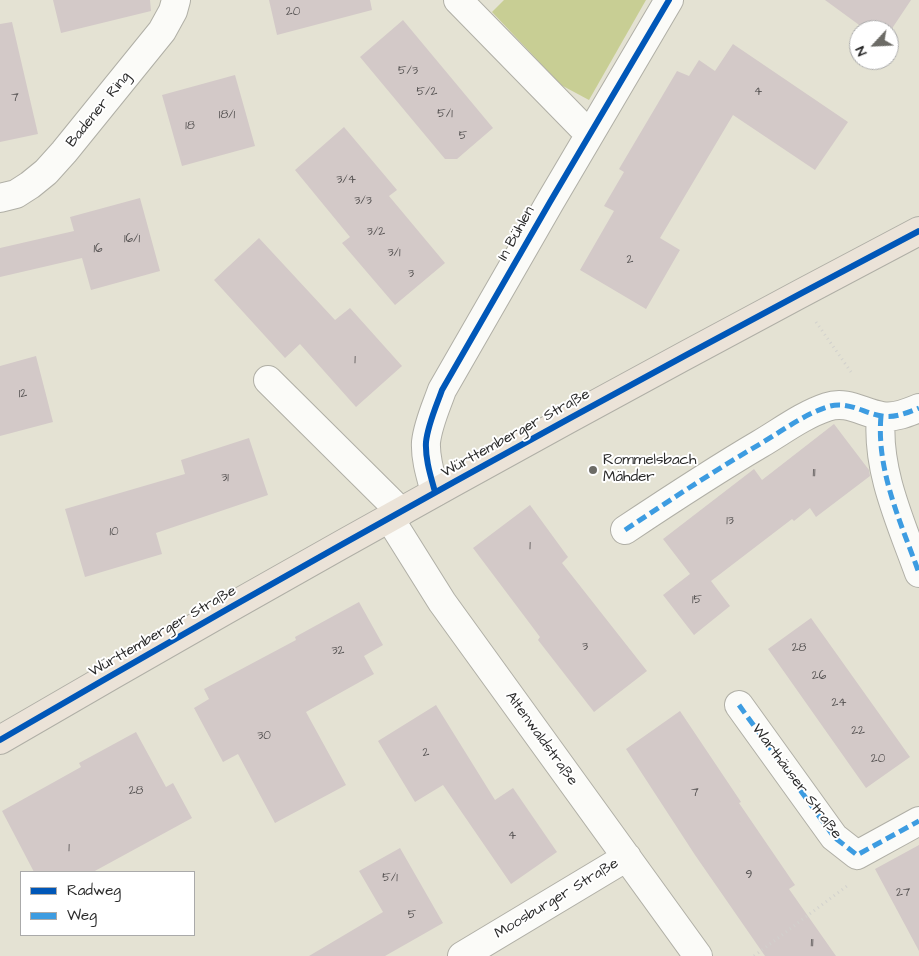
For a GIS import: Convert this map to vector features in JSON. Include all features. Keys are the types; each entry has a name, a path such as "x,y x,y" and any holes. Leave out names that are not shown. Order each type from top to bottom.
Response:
{"main road":[{"name":"Württemberger Straße","path":"0,740 177,637 436,492 919,231"}],"street":[{"name":"Badener Ring","path":"0,198 16,194 30,185 46,172 64,152 162,31 173,11 176,0"},
{"path":"458,0 589,134"},
{"name":"In Bühlen","path":"436,492 429,466 426,443 430,420 442,390 589,134 669,0"},
{"name":"Altenwaldstraße","path":"268,380 396,515 442,602 698,956"},
{"path":"625,530 721,467 804,417 828,406 842,404 881,416 908,413 919,408"},
{"path":"881,416 882,462 897,512 919,573"},
{"name":"Warthäuser Straße","path":"739,705 834,837 857,855"},
{"path":"857,855 919,821"},
{"name":"Moosburger Straße","path":"462,956 627,858"}],"path":[{"path":"798,295 881,416"},
{"path":"754,956 848,885 857,855"}],"green space":[{"path":"504,0 646,0 589,100 561,85 492,12"}],"building":[{"path":"53,0 150,0 151,11 61,33"},
{"path":"269,0 370,0 372,10 277,35"},
{"path":"825,0 911,0 898,20 852,20"},
{"path":"403,20 493,128 457,159 445,159 360,57"},
{"path":"12,22 38,134 0,142 0,24"},
{"path":"733,44 848,122 815,170 733,115 660,238 680,250 646,309 580,270 614,211 604,206 624,172 619,169 677,71 689,76 699,60 715,71"},
{"path":"235,75 255,146 182,166 162,95"},
{"path":"344,127 397,190 389,196 445,263 395,305 342,243 350,237 295,170"},
{"path":"140,198 160,271 91,290 82,258 0,277 0,248 74,231 70,217"},
{"path":"259,238 335,320 350,308 402,366 356,407 300,344 285,358 214,280"},
{"path":"36,356 53,422 0,436 0,366"},
{"path":"834,424 869,470 870,476 816,517 810,508 794,521 792,519 711,581 730,606 694,635 663,595 690,574 663,539 754,469 762,480"},
{"path":"249,438 268,495 156,533 162,554 85,577 65,509 185,474 181,460"},
{"path":"530,505 568,557 562,563 647,671 594,712 538,640 540,637 473,548"},
{"path":"359,602 383,645 364,656 374,674 306,712 346,785 275,823 238,754 223,762 194,708 209,699 204,689 296,640 295,637"},
{"path":"811,618 910,757 866,788 768,649"},
{"path":"436,705 495,800 513,788 557,852 511,884 443,785 415,802 378,741"},
{"path":"680,711 741,802 739,803 795,885 789,889 836,956 765,956 695,855 626,749"},
{"path":"136,732 166,787 173,783 192,818 95,871 33,871 2,811 81,767 79,763"},
{"path":"919,845 919,951 875,869"},
{"path":"400,848 443,923 385,956 309,956 383,912 359,871"}],"marked path":[{"path":"625,530 726,465 818,410 841,405 875,414 892,416 901,415 919,408"},
{"path":"881,416 880,436 886,476 891,496 919,573"},
{"path":"739,705 834,837 857,855 919,821"}],"cycle path":[{"path":"435,492 427,461 426,442 430,422 442,390 669,0"},
{"path":"0,740 227,609 456,481 919,231"}],"place":[{"name":"Rommelsbach Mähder","path":"593,470"}]}
